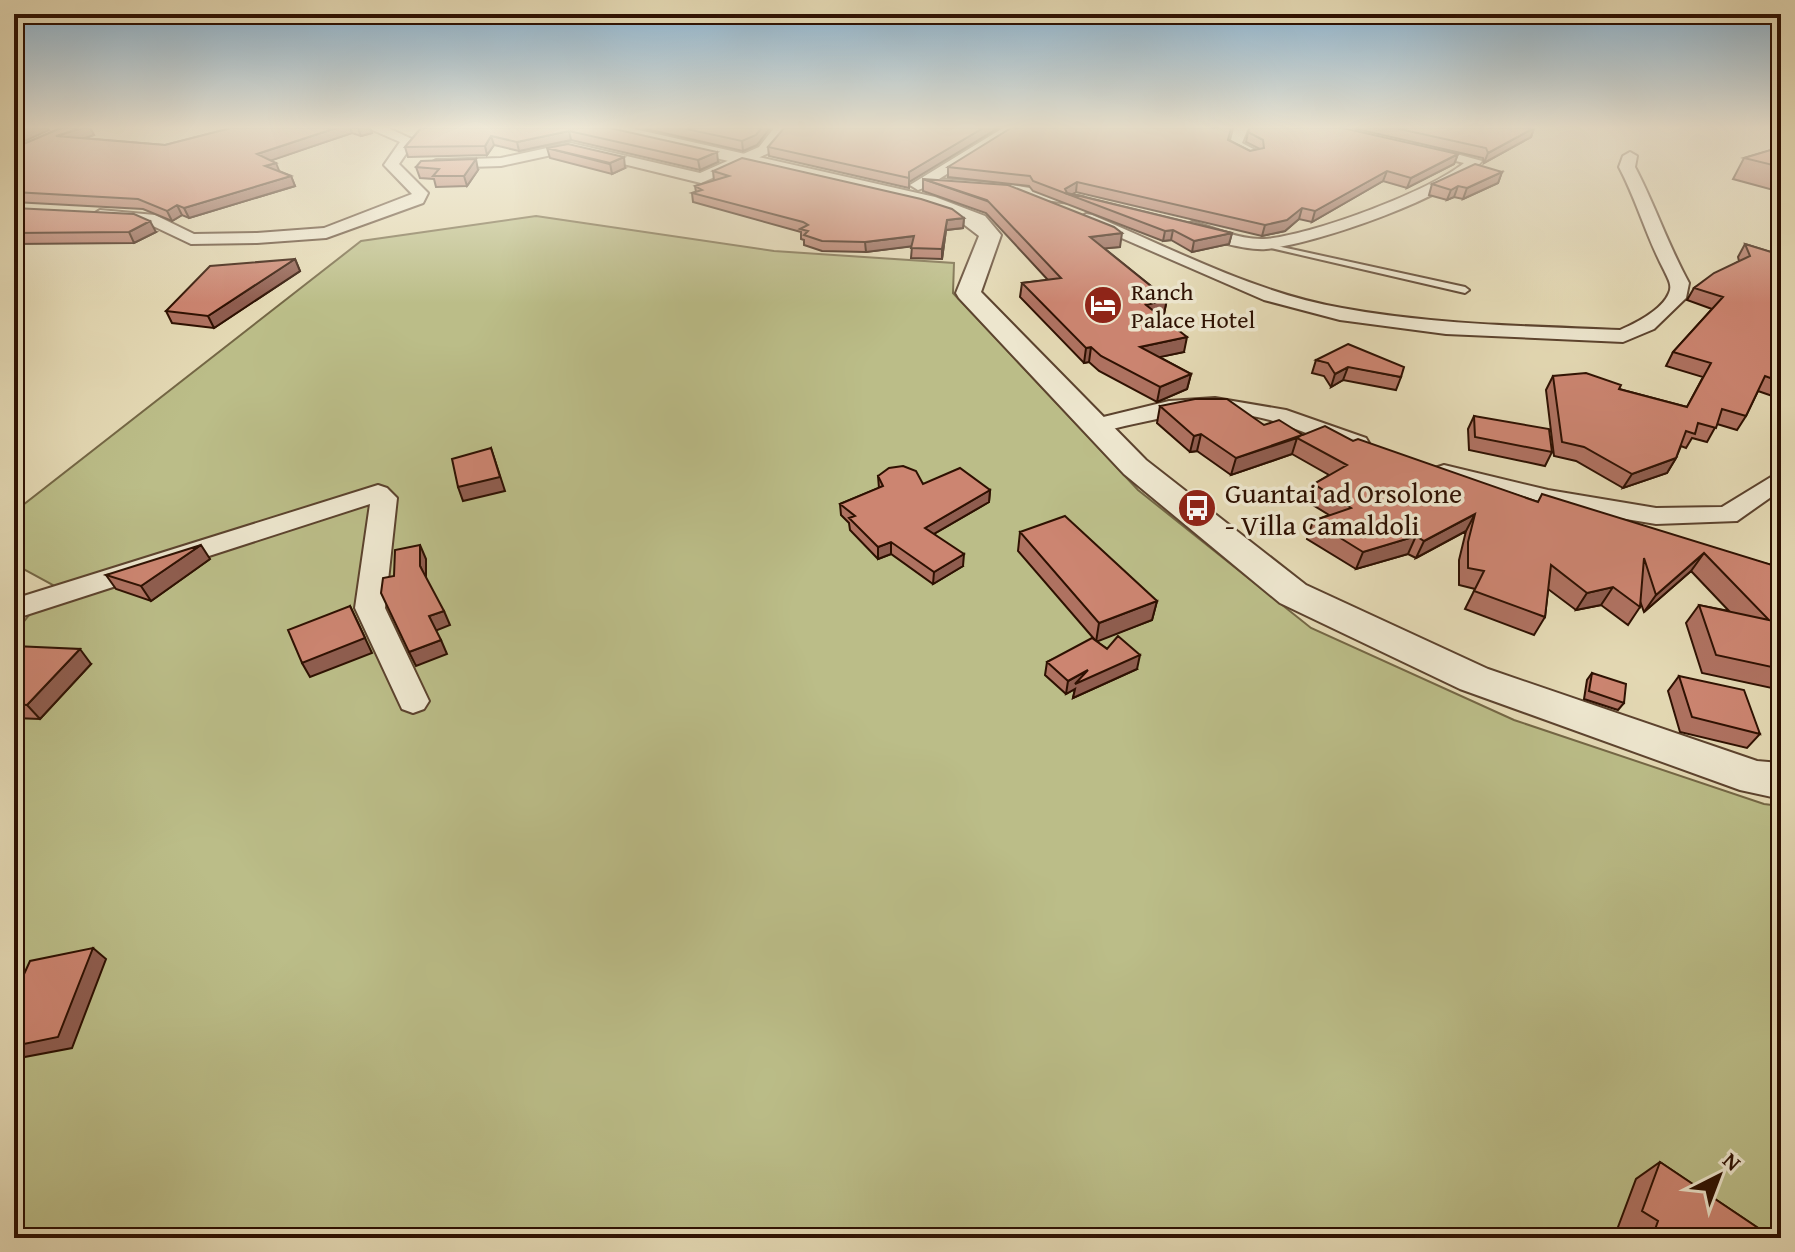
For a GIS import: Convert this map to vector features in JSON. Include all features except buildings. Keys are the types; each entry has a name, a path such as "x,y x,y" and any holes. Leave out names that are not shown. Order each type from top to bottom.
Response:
{"street":[{"path":"86,214 143,217 191,239 326,233 417,200 420,193 415,186"},
{"path":"903,186 1006,189 1104,206"},
{"path":"1183,259 1262,244 1345,222 1430,186"},
{"path":"1006,189 1063,209 1271,296 1340,314 1446,328 1623,336 1647,325 1679,294 1680,283 1657,241 1637,186"},
{"path":"912,188 977,221 990,235 968,293 1135,467 1293,594 1474,679 1756,778 1781,781"},
{"path":"1172,222 1262,244"},
{"path":"1095,426 1191,405 1234,405 1289,419 1373,448"},
{"path":"1416,463 1458,478 1548,498 1656,516 1728,515 1781,479"},
{"path":"14,609 378,493 384,498 370,608 413,701"}],"lane":[{"path":"1262,244 1465,290"}],"green space":[{"path":"536,216 774,251 954,263 953,293 1138,490 1311,628 1514,720 1764,804 1781,806 1781,1238 14,1238 14,634 53,585 14,564 14,512 361,241"}],"place":[{"name":"Ranch Palace Hotel","path":"1103,305"},
{"name":"Guantai ad Orsolone - Villa Camaldoli","path":"1197,508"}]}
